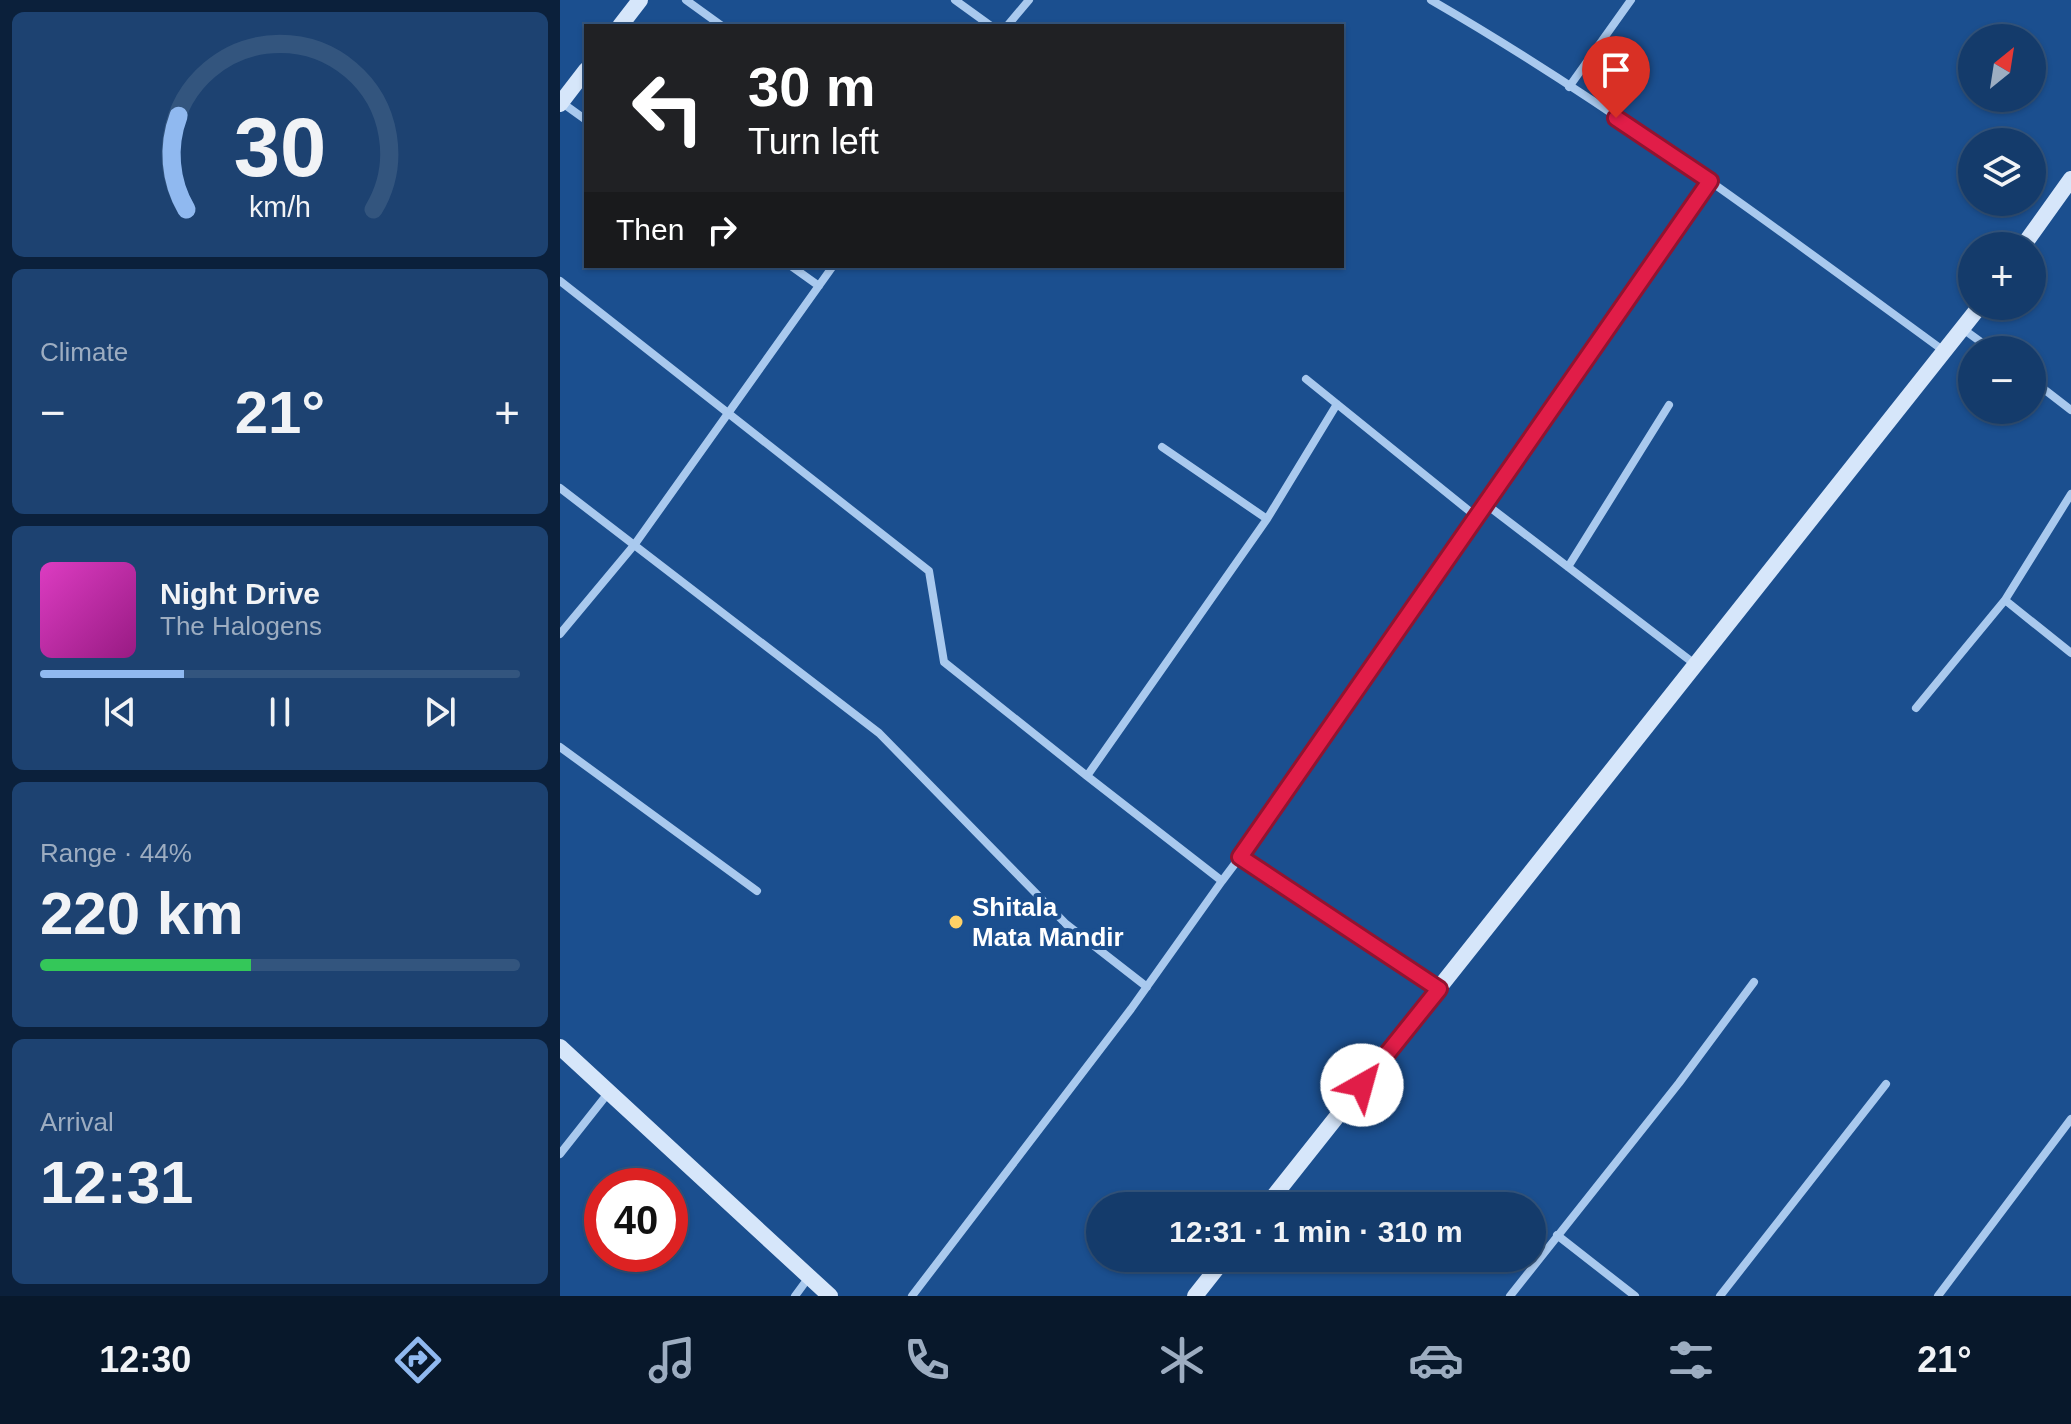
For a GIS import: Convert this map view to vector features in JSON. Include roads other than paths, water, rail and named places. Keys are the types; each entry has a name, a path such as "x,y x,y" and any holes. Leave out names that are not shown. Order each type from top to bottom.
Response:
{"street":[{"path":"622,24 640,0"},
{"path":"686,0 719,24"},
{"path":"955,0 988,24"},
{"path":"1009,24 1029,0"},
{"path":"1431,0 1710,181 1945,351"},
{"path":"1569,87 1631,0"},
{"path":"584,73 560,103 584,119"},
{"path":"2033,232 2071,179"},
{"path":"912,1296 1147,987 1478,518 1710,181"},
{"path":"794,268 819,286"},
{"path":"560,634 635,544 832,268"},
{"path":"560,281 929,571 944,662 1222,881"},
{"path":"1277,1192 1970,320"},
{"path":"1963,329 1973,336"},
{"path":"1306,379 1478,518"},
{"path":"2046,391 2071,410"},
{"path":"1087,776 1267,519 1337,404"},
{"path":"1568,567 1669,405"},
{"path":"1162,447 1267,519"},
{"path":"560,488 879,733 1066,924 1147,987"},
{"path":"1916,708 2005,600 2071,494"},
{"path":"1487,505 1696,665"},
{"path":"2005,600 2071,653"},
{"path":"560,747 757,891"},
{"path":"1240,857 1439,989"},
{"path":"1510,1296 1679,1083 1754,982"},
{"path":"560,1047 830,1296"},
{"path":"1720,1296 1886,1084"},
{"path":"560,1154 609,1092"},
{"path":"1938,1296 2071,1119"},
{"path":"1557,1235 1635,1296"},
{"path":"1195,1296 1214,1272"},
{"path":"795,1296 809,1277"}],"place":[{"name":"Shitala Mata Mandir","path":"956,922"}]}
